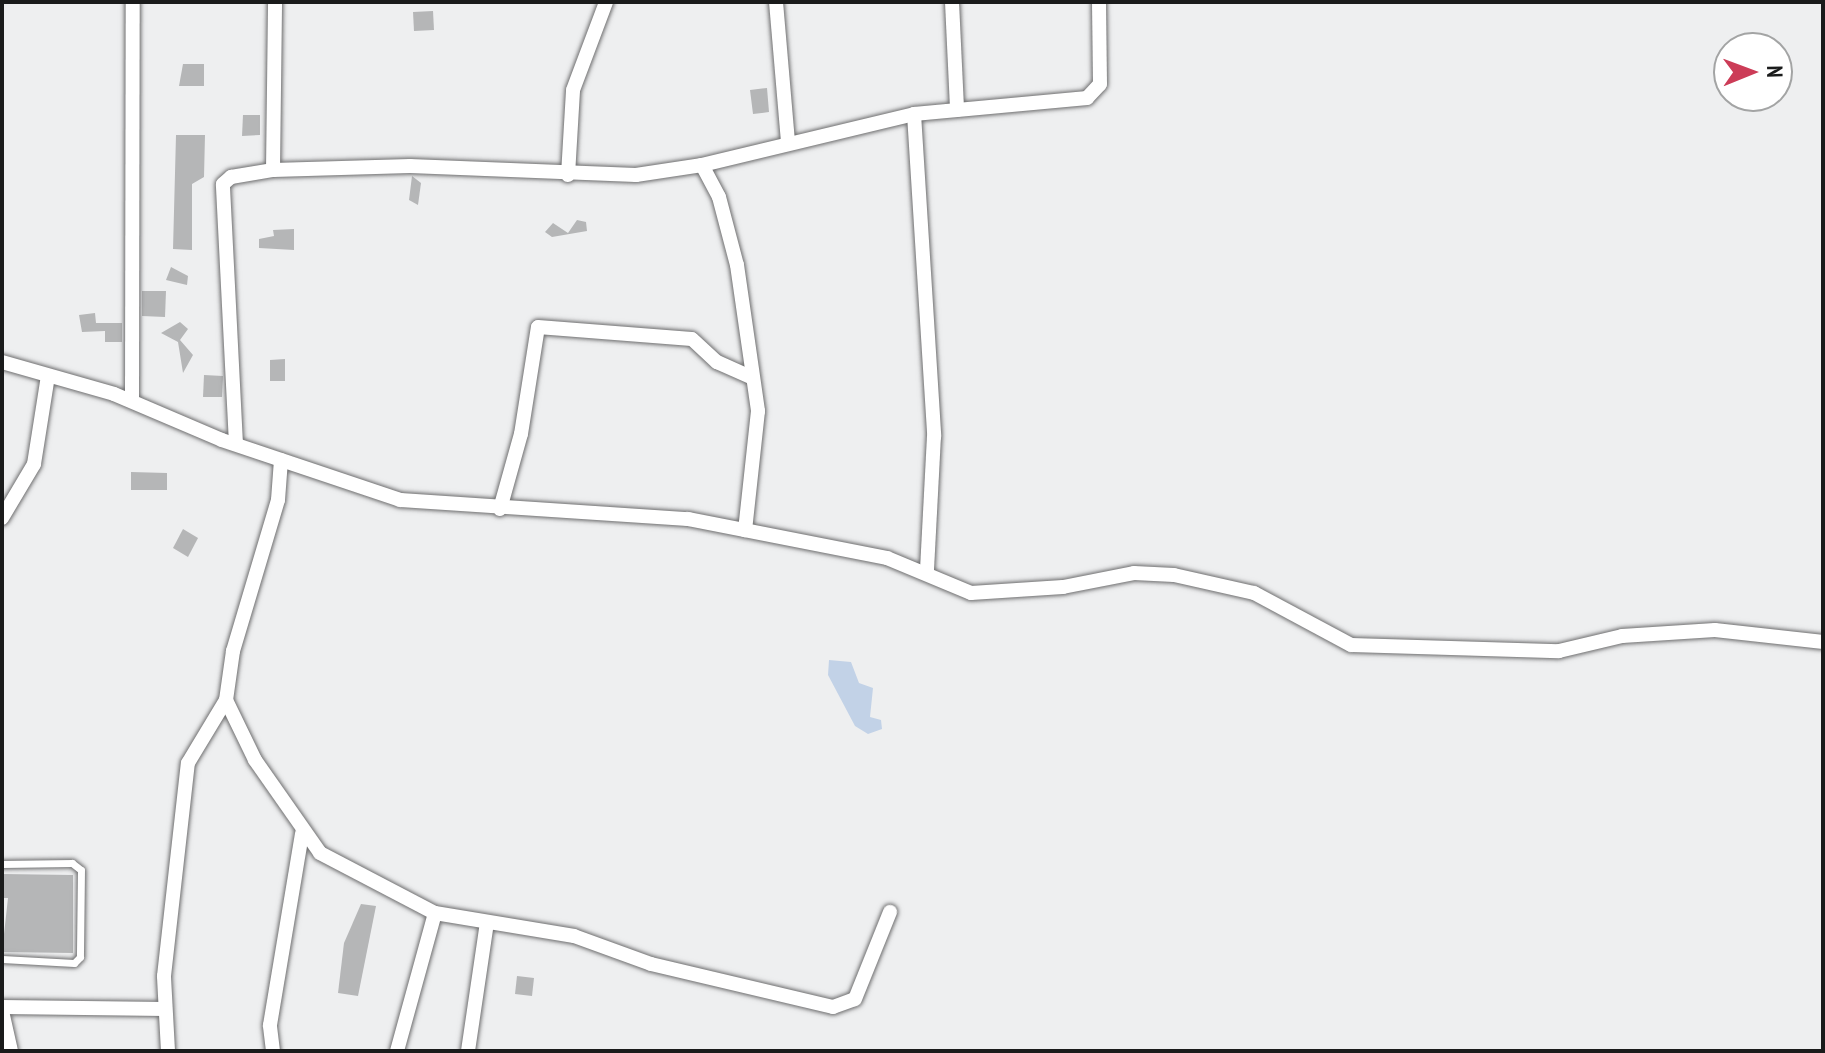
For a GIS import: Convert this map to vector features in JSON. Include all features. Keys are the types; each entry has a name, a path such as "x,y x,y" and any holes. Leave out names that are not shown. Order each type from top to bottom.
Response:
{"street":[{"path":"132,401 133,2"},
{"path":"273,170 275,2"},
{"path":"568,175 573,90 606,2"},
{"path":"776,2 788,141"},
{"path":"952,2 957,110"},
{"path":"236,444 223,184 231,177 273,170 425,166 568,175 702,165 788,141 914,114 1094,94 1100,84 1099,2"},
{"path":"914,114 934,436 927,570"},
{"path":"702,165 719,197 737,265 758,411 745,530"},
{"path":"500,509 521,434 538,327 692,339 717,362 753,378"},
{"path":"2,362 132,401 236,444 400,500 500,509 599,509 745,530 927,570 971,593 1063,587 1134,573 1217,582 1254,593 1351,645 1559,651 1622,636 1715,630 1823,642"},
{"path":"2,518 34,464 48,376"},
{"path":"168,1051 165,1009 188,763 226,700 233,651 278,500 281,460"},
{"path":"226,700 302,834 320,853 435,913 574,936 651,964 833,1007 855,999 890,912"},
{"path":"273,1051 270,1025 302,834"},
{"path":"397,1051 435,913"},
{"path":"468,1051 487,922"},
{"path":"11,1051 2,1009 165,1009"}],"lane":[{"path":"2,864 72,863 81,870 80,957 74,963 2,959"}],"shaded area":[{"path":"829,660 851,662 859,683 873,688 870,717 881,720 882,729 868,734 855,726 828,675"}],"building":[{"path":"433,11 434,30 414,31 413,12"},
{"path":"183,64 204,64 204,86 179,86"},
{"path":"767,88 769,112 753,114 750,90"},
{"path":"243,115 260,115 260,135 242,136"},
{"path":"176,135 205,135 204,177 192,184 192,250 173,249"},
{"path":"412,176 421,183 418,205 409,200"},
{"path":"577,220 586,222 587,231 552,237 545,232 553,223 568,233"},
{"path":"294,229 294,250 259,248 259,239 274,236 273,230"},
{"path":"171,267 188,276 187,285 166,280"},
{"path":"142,291 166,291 165,317 142,316"},
{"path":"95,313 96,323 122,323 122,342 105,342 105,331 82,332 79,315"},
{"path":"180,322 188,329 180,340 193,355 183,373 178,342 161,333"},
{"path":"285,359 285,381 270,381 270,360"},
{"path":"204,375 223,376 222,397 203,397"},
{"path":"131,472 167,473 167,490 131,490"},
{"path":"183,529 198,538 188,557 173,548"},
{"path":"2,874 73,875 73,953 2,952 8,898 2,898"},
{"path":"361,904 376,906 358,996 338,993 344,943"},
{"path":"517,976 534,978 532,996 515,994"}]}
